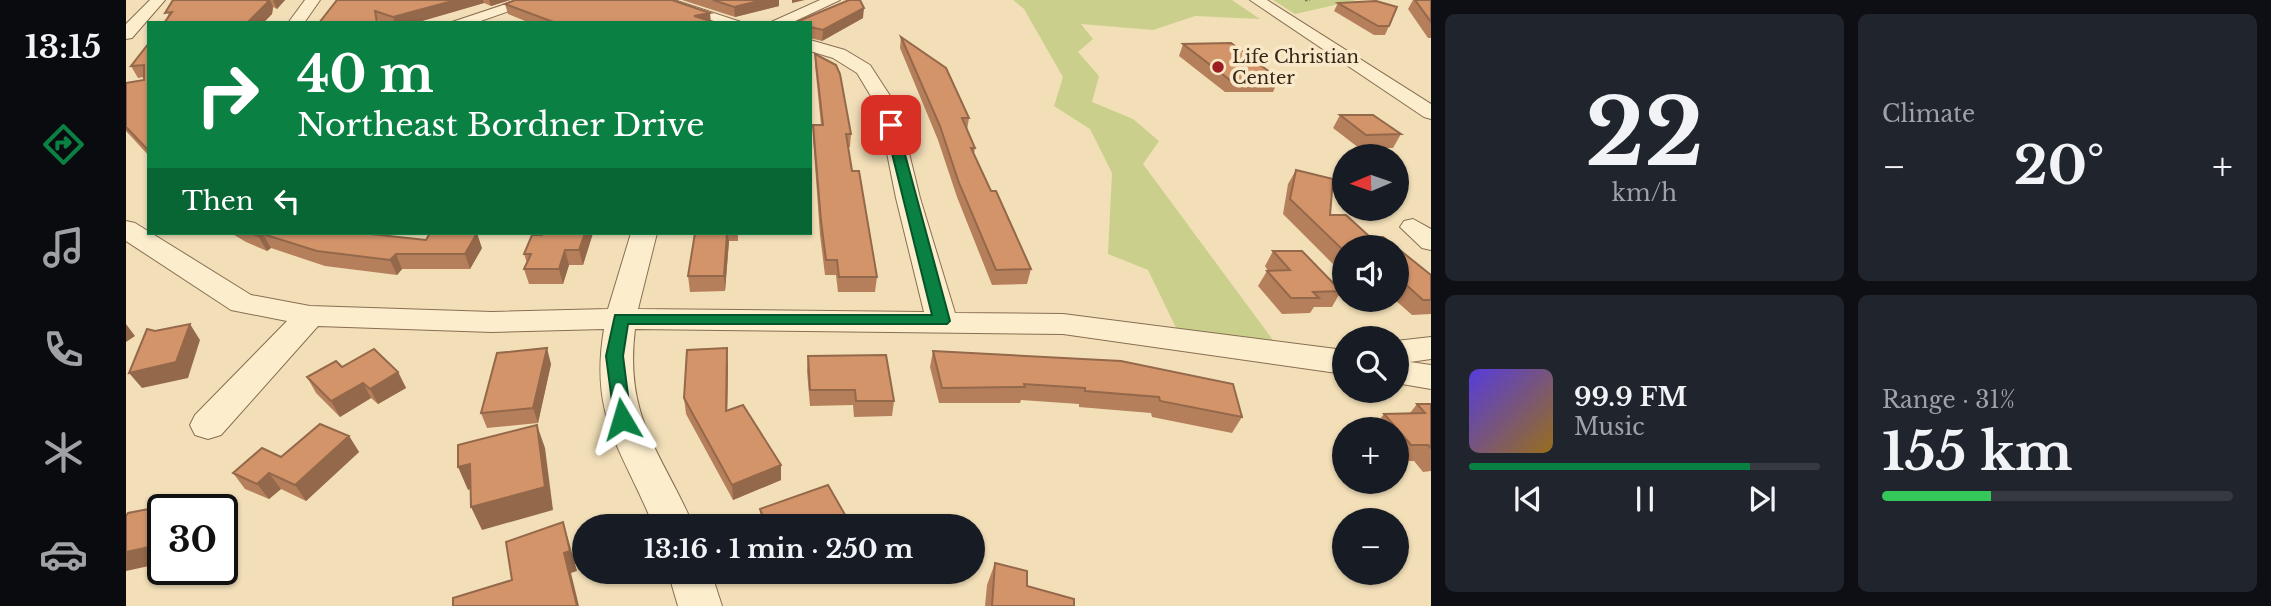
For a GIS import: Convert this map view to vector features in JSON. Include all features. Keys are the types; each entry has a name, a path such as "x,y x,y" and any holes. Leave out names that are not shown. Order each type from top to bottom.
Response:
{"street":[{"path":"129,30 158,0"},
{"path":"297,21 313,0"},
{"path":"471,21 534,0"},
{"path":"658,0 729,21"},
{"path":"782,21 832,0"},
{"path":"1257,0 1428,110"},
{"path":"812,46 839,54 864,69 888,108 908,198 942,321"},
{"path":"126,229 242,303 310,316 492,322 621,319 1063,324 1332,360"},
{"path":"643,235 614,356 622,419 643,469 667,514"},
{"path":"208,425 310,316"},
{"path":"1409,351 1431,348"},
{"path":"1409,373 1431,377"},
{"path":"693,584 700,606"}],"path":[{"path":"1305,0 1310,0"}],"green space":[{"path":"1013,0 1232,0 1260,19 1195,16 1153,30 1081,24 1093,39 1078,52 1099,76 1092,102 1133,119 1159,141 1143,164 1281,351 1179,334 1148,270 1108,254 1112,173 1090,129 1054,106 1063,77 1024,9"},
{"path":"1273,0 1357,0 1295,14"}],"building":[{"path":"173,0 268,0 249,21 165,21 172,12 165,13"},
{"path":"337,0 456,0 393,17 375,11 377,21 321,21"},
{"path":"515,0 672,0 710,13 694,16 710,21 551,21 505,4"},
{"path":"713,0 763,0 734,7"},
{"path":"849,0 860,0 864,8 823,30 812,27 812,21 799,21"},
{"path":"1415,0 1431,0 1431,22"},
{"path":"1376,1 1397,7 1389,26 1378,26 1338,3"},
{"path":"901,37 946,68 969,118 962,118 975,148 971,148 991,191 996,191 1031,269 996,270 959,183 940,126"},
{"path":"1231,43 1279,79 1230,80 1183,44"},
{"path":"147,46 147,149 126,127 126,83 144,80 144,65 131,66"},
{"path":"815,54 836,65 840,74 851,134 846,134 852,171 859,171 877,277 839,277 837,260 826,260 813,125 823,125"},
{"path":"1340,115 1373,115 1401,134 1366,135"},
{"path":"1296,170 1332,179 1332,221 1353,221 1368,235 1332,235 1332,239 1290,199"},
{"path":"266,235 380,235 426,240 429,235 476,235 465,254 396,254 390,260 317,251"},
{"path":"532,235 584,235 579,250 565,250 559,269 524,269 531,254 524,254"},
{"path":"695,235 727,235 724,276 688,276"},
{"path":"1273,251 1302,251 1332,282 1332,291 1313,292 1319,298 1291,298 1267,271 1290,270"},
{"path":"1409,257 1431,275 1431,300 1423,300 1409,287"},
{"path":"190,324 176,362 129,373 147,329 155,331"},
{"path":"547,348 533,408 481,413 497,353"},
{"path":"727,348 726,411 743,405 781,465 732,485 684,398 687,350"},
{"path":"374,349 398,372 370,389 363,383 331,401 307,377 336,361 342,367"},
{"path":"933,351 1121,361 1233,384 1242,417 1160,401 1159,397 1085,391 1085,388 1024,384 1025,387 942,388"},
{"path":"886,355 894,401 856,401 855,390 810,390 808,356"},
{"path":"1417,404 1431,404 1431,448 1428,445 1409,443 1409,417 1387,417 1384,414 1425,413"},
{"path":"320,424 349,436 295,485 269,473 257,484 233,473 262,448 281,457"},
{"path":"537,425 545,487 471,507 470,464 458,467 458,445"},
{"path":"828,485 845,514 762,514 760,509"},
{"path":"147,509 147,547 126,552 128,513"},
{"path":"563,522 570,551 564,553 577,606 453,606 453,598 512,580 506,542"},
{"path":"995,563 1027,571 1027,586 1074,599 1074,606 992,606"}],"place":[{"name":"Life Christian Center","path":"1218,67"}],"route":[{"path":"622,419 614,356 621,319 942,321 891,125"}]}
